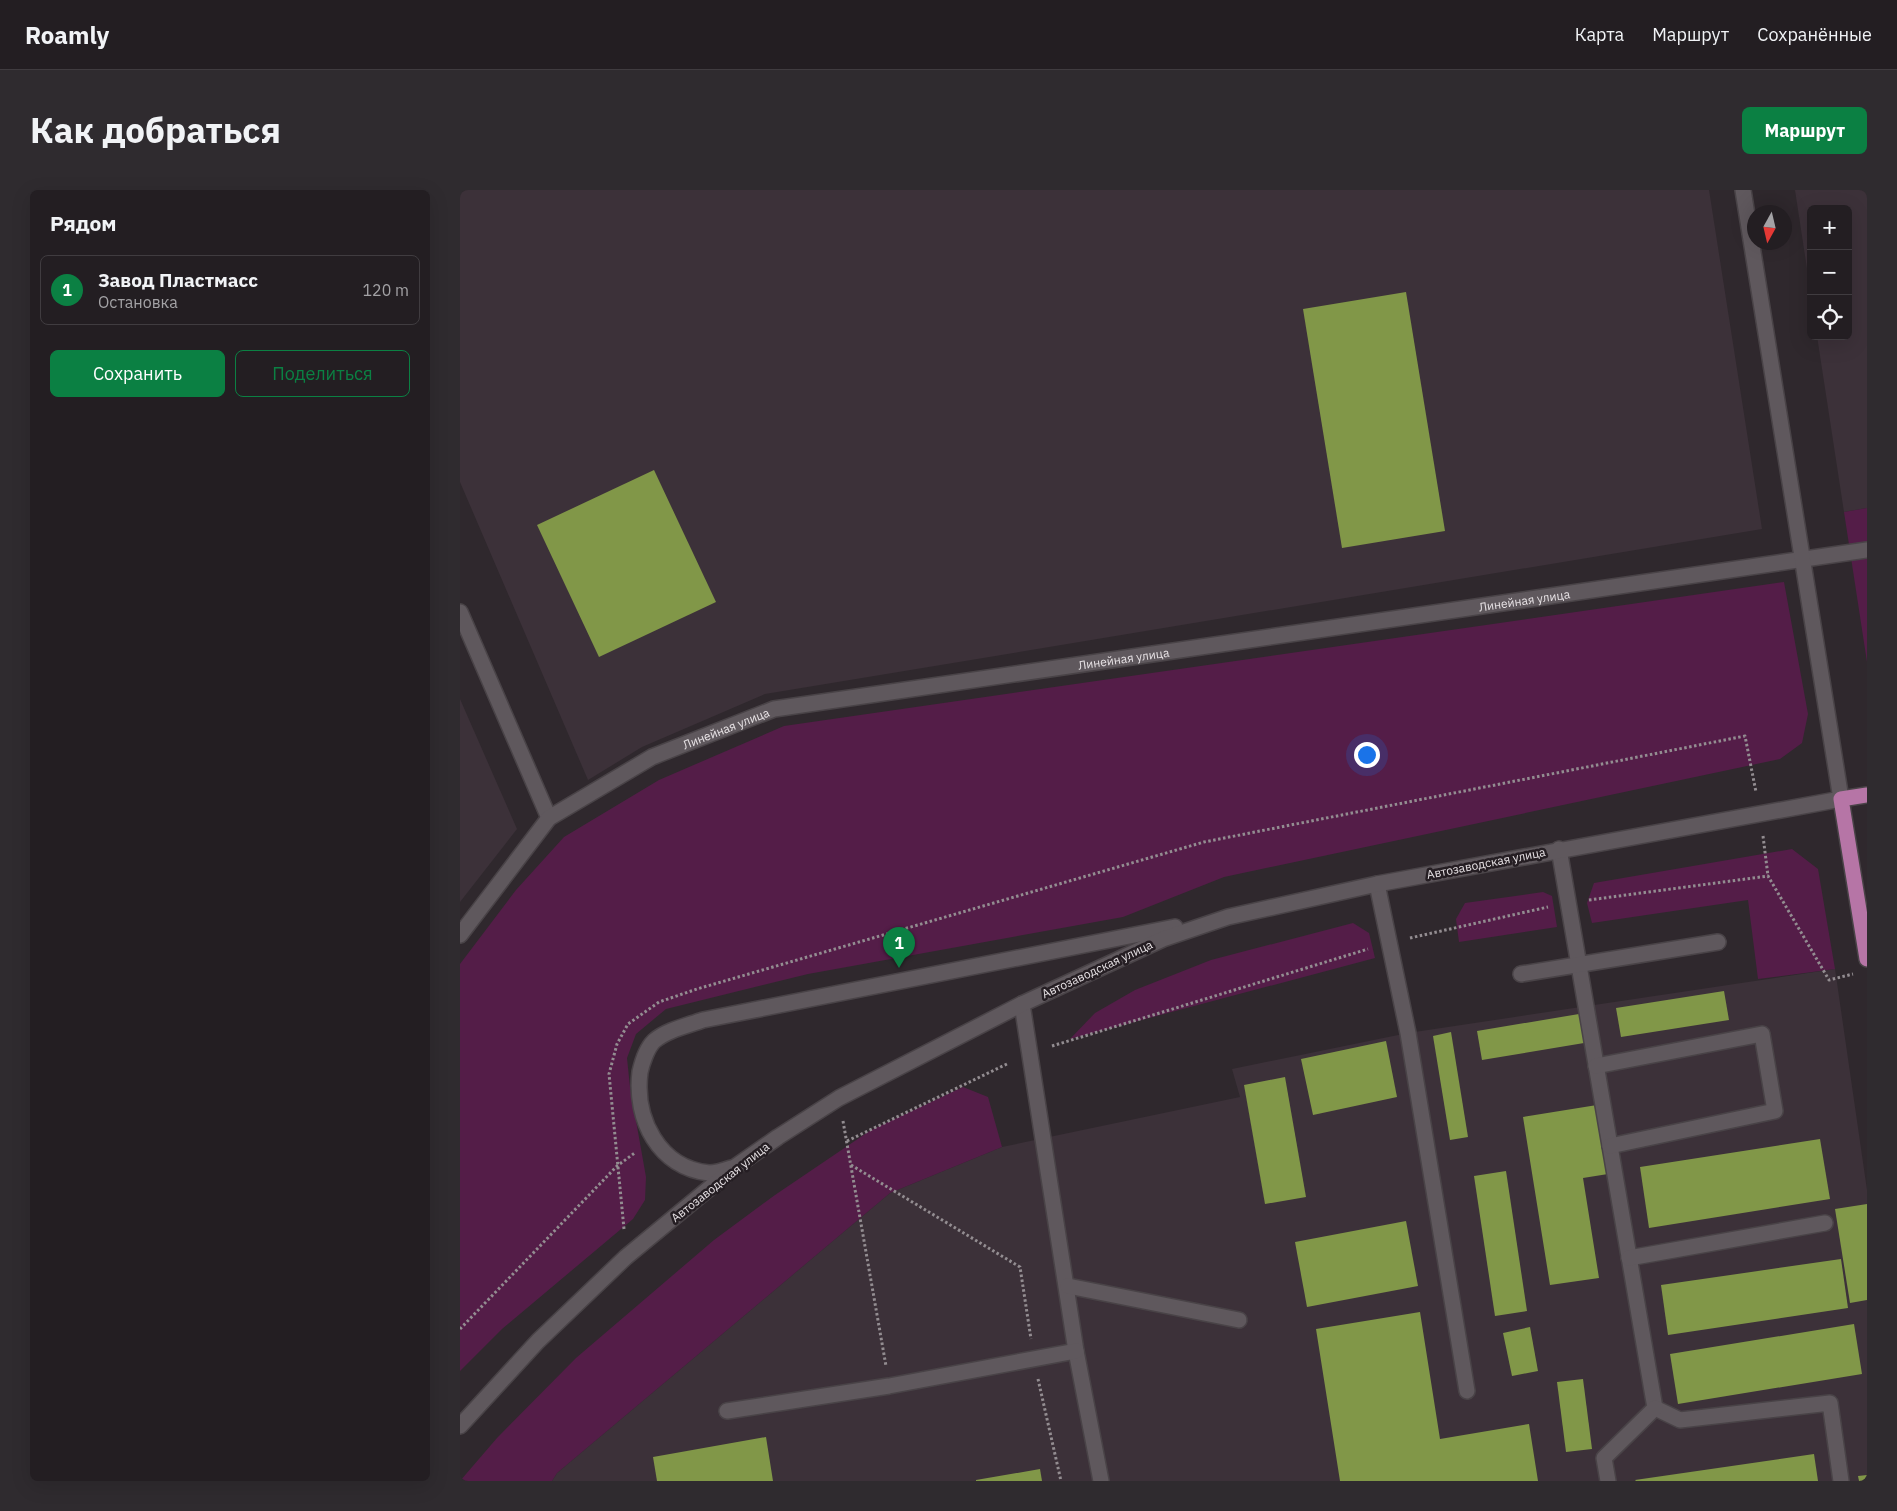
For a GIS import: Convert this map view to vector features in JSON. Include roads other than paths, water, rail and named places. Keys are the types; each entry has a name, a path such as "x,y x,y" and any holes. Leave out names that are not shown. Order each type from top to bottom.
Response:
{"main road":[{"name":"Автозаводская улица","path":"1841,799 1867,794"},
{"path":"1841,799 1867,959"}],"street":[{"path":"1743,190 1801,560 1841,799"},
{"name":"Линейная улица","path":"460,935 549,818 652,757 774,709 1867,550"},
{"path":"460,612 549,818"},
{"name":"Автозаводская улица","path":"460,1426 538,1341 626,1257 735,1167 839,1098 1022,1004 1163,939 1228,917 1377,884 1841,799"},
{"path":"1559,850 1655,1408"},
{"path":"1377,884 1408,1033 1467,1391"},
{"path":"735,1167 711,1173 688,1168 667,1156 652,1139 643,1117 638,1090 642,1064 652,1042 673,1030 702,1020 1228,917"},
{"path":"1521,974 1718,942"},
{"path":"1022,1004 1068,1286 1076,1351 1101,1481"},
{"path":"1596,1066 1762,1034 1774,1111 1610,1146"},
{"path":"1630,1258 1825,1223"},
{"path":"1068,1286 1239,1320"},
{"path":"727,1411 890,1386 1076,1351"},
{"path":"1655,1408 1680,1420 1830,1403 1840,1481"},
{"path":"1608,1481 1604,1458 1655,1408"}],"place":[{"name":"Завод Пластмасс","path":"899,968"}]}
